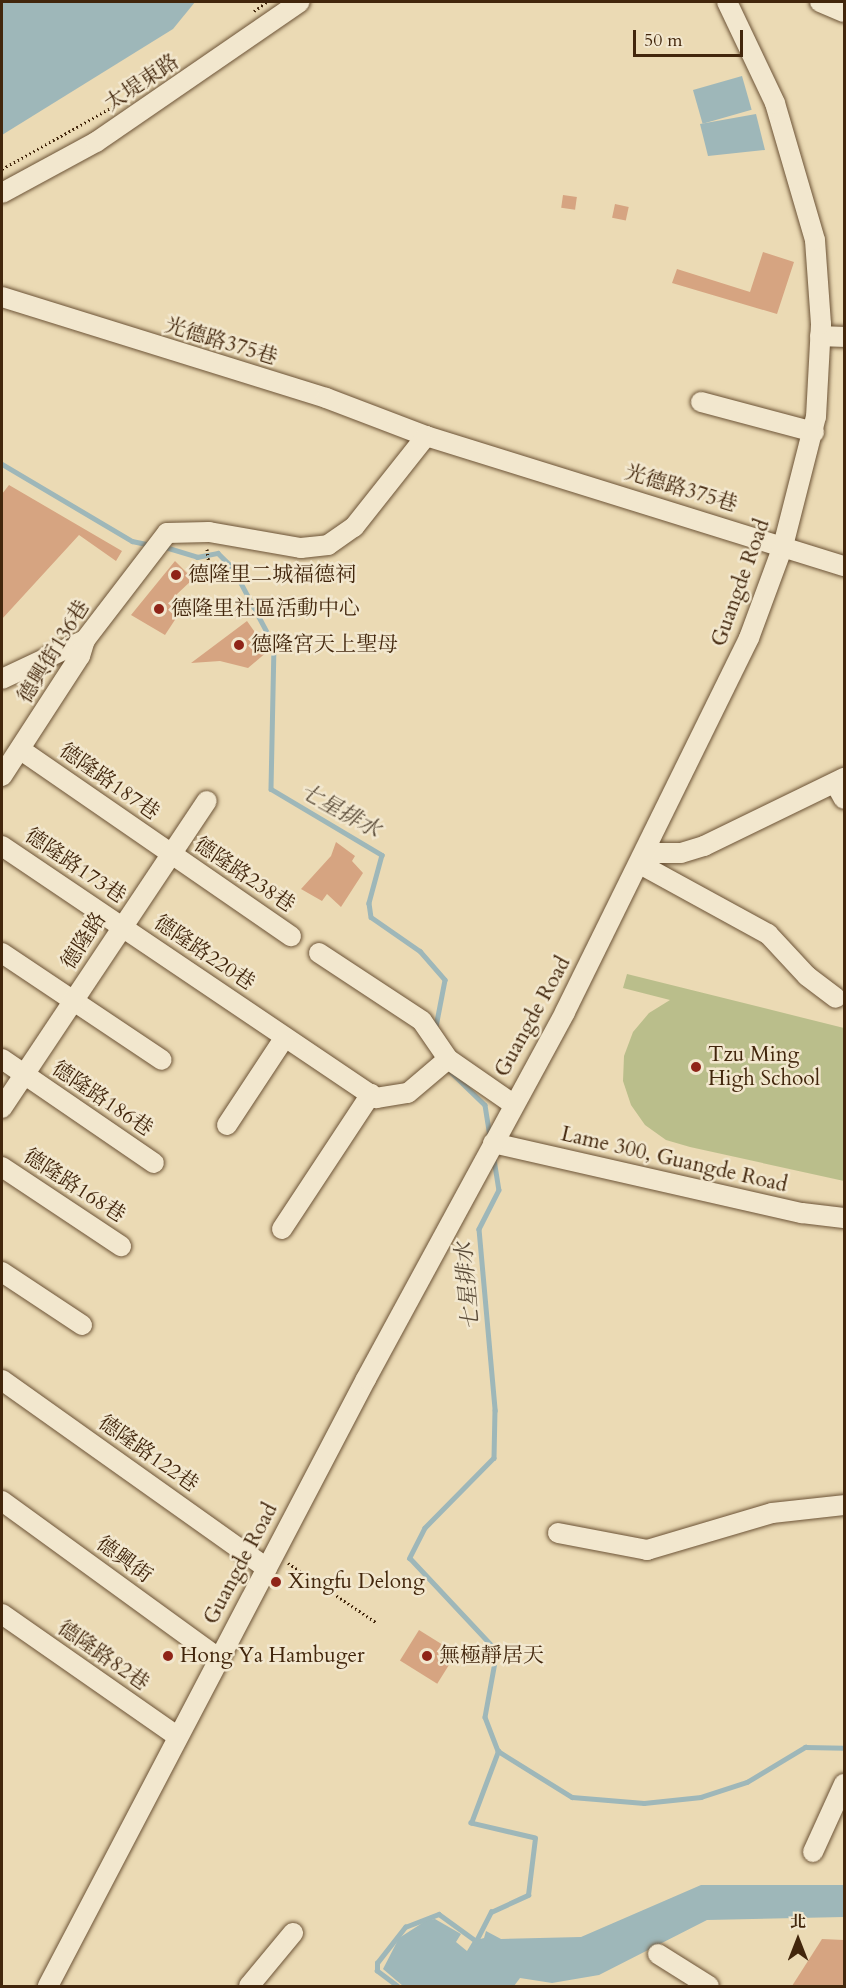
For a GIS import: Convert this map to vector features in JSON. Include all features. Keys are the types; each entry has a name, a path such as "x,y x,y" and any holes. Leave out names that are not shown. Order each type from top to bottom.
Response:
{"street":[{"name":"太堤東路","path":"2,193 96,142 300,2"},
{"name":"Guangde Road","path":"48,1986 218,1658 643,859 749,638 783,546 814,432 820,336 809,209 775,103 727,2"},
{"path":"820,2 844,12"},
{"name":"光德路375巷","path":"2,297 326,398 426,436 844,566"},
{"path":"820,336 844,337"},
{"path":"701,402 814,432"},
{"name":"德興街136巷","path":"2,776 80,656 85,640 156,547 175,530 280,546 328,544 354,527 426,436"},
{"path":"2,679 85,640"},
{"name":"德隆路187巷","path":"21,750 170,854"},
{"path":"643,859 681,853 704,846 841,787"},
{"name":"德隆路","path":"2,1108 207,801"},
{"name":"德隆路173巷","path":"2,846 122,926"},
{"name":"德隆路238巷","path":"170,854 291,936"},
{"path":"643,859 768,934 807,976 836,999"},
{"name":"德隆路220巷","path":"122,926 371,1094"},
{"path":"2,953 162,1060"},
{"path":"319,953 422,1022 437,1056 513,1104"},
{"path":"227,1125 285,1037"},
{"path":"282,1229 371,1094 382,1099 408,1093 437,1056"},
{"name":"德隆路186巷","path":"2,1059 154,1163"},
{"name":"Lame 300, Guangde Road","path":"493,1143 802,1213 844,1218"},
{"name":"德隆路168巷","path":"2,1167 121,1246"},
{"path":"2,1272 82,1325"},
{"name":"德隆路122巷","path":"2,1380 271,1560"},
{"name":"德興街","path":"2,1501 218,1658"},
{"path":"558,1533 647,1550 772,1513 844,1505"},
{"name":"德隆路82巷","path":"2,1614 177,1736"},
{"path":"813,1852 844,1784"},
{"path":"249,1986 293,1933"},
{"path":"658,1954 708,1986"}],"path":[{"path":"249,15 267,2"},
{"path":"2,169 132,95"},
{"path":"207,541 208,566 212,583"},
{"path":"271,1560 377,1623"}],"green space":[{"path":"627,974 844,1028 844,1181 690,1147 666,1140 645,1125 631,1105 623,1081 624,1056 633,1032 649,1013 670,1000 623,988"}],"water":[{"path":"2,2 195,2 173,29 2,135"},
{"path":"742,76 752,110 703,124 693,90"},
{"path":"756,114 765,150 708,156 700,124"},
{"path":"701,1885 844,1885 844,1917 707,1920 599,1975 552,1983 520,1978 514,1986 403,1986 383,1969 399,1938 427,1920 435,1919 461,1934 456,1942 467,1951 473,1941 484,1938 486,1931 501,1939 581,1937"}],"building":[{"path":"563,195 577,197 575,210 561,208"},
{"path":"615,204 629,207 626,221 612,218"},
{"path":"763,252 794,262 777,314 672,283 677,269 750,292"},
{"path":"9,485 122,551 116,561 79,535 2,619 2,494"},
{"name":"德隆里社區活動中心","path":"175,561 193,579 175,596 186,603 165,635 131,615"},
{"name":"德隆宮天上聖母","path":"247,621 268,651 248,668 220,661 191,663"},
{"path":"336,842 355,856 352,861 363,873 341,907 327,894 322,901 301,889 331,856"},
{"name":"無極靜居天","path":"419,1630 456,1653 437,1684 400,1661"},
{"path":"822,1939 844,1940 844,1986 792,1986"}],"waterway":[{"name":"七星排水","path":"2,464 132,541 151,545"},
{"name":"七星排水","path":"162,546 197,557 218,553 233,568 274,645 271,789 382,855 369,903 371,917 420,951 445,980 435,1032"},
{"name":"七星排水","path":"451,1072 485,1105 490,1136"},
{"name":"七星排水","path":"494,1159 499,1190 479,1229 495,1410 494,1458 425,1528 410,1558 497,1651 485,1717 498,1751 572,1797 644,1803 701,1797 747,1782 805,1747 844,1748"},
{"path":"397,1986 377,1971 377,1963 405,1927 439,1914 476,1941 491,1912 528,1895 535,1838 471,1823 498,1751"}],"place":[{"name":"德隆里二城福德祠","path":"176,575"},
{"name":"德隆里社區活動中心","path":"159,609"},
{"name":"德隆宮天上聖母","path":"239,645"},
{"name":"Tzu Ming High School","path":"696,1067"},
{"name":"Xingfu Delong","path":"276,1582"},
{"name":"Hong Ya Hambuger","path":"168,1656"},
{"name":"無極靜居天","path":"427,1656"}]}
